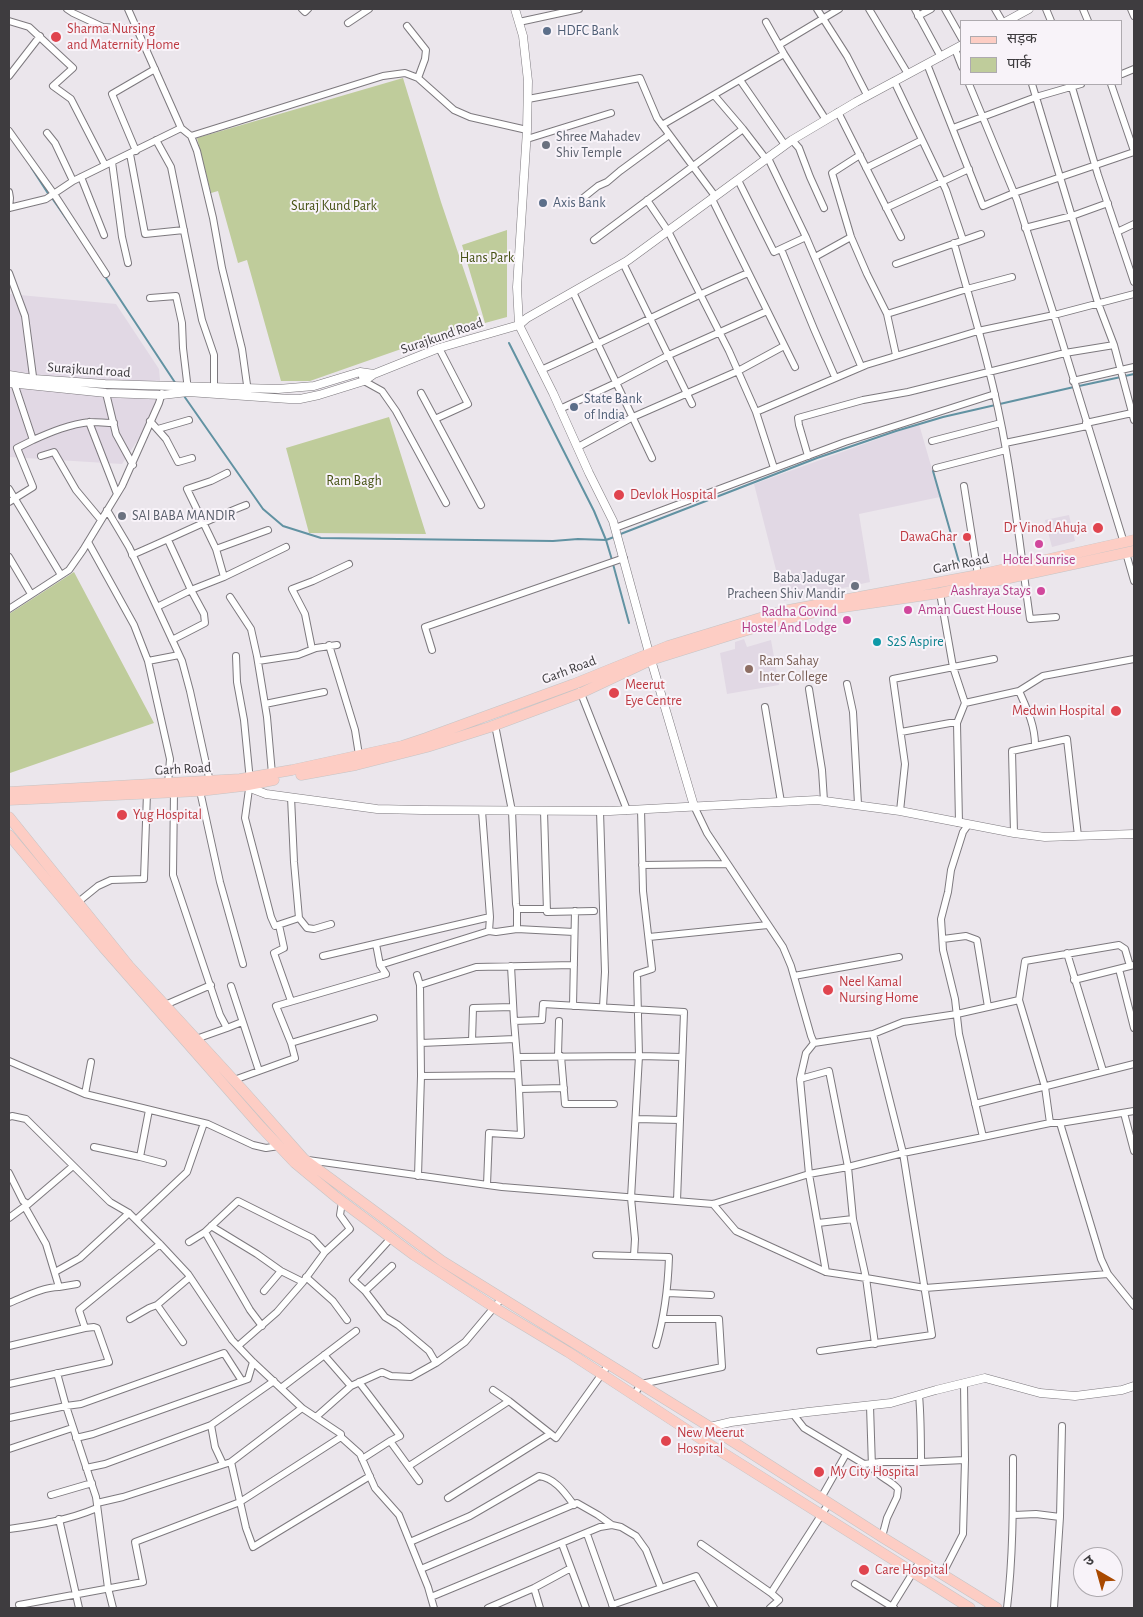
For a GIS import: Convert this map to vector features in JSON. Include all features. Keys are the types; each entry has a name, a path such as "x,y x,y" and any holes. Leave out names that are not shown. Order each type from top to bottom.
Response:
{"main road":[{"name":"Garh Road","path":"438,739 495,725 650,657 784,615 939,588 1128,549 1134,540"},
{"name":"Garh Road","path":"939,588 978,575 1023,571"},
{"name":"Garh Road","path":"9,792 171,788 200,791 246,783 405,749 579,688"},
{"name":"Garh Road","path":"9,800 111,790 147,793 210,782 246,783 272,774 338,764 359,755 405,749"},
{"path":"9,817 77,903 105,945"},
{"path":"9,835 282,1143 342,1202 495,1308 568,1352 701,1439 970,1608"},
{"path":"161,1007 196,1039 234,1080 282,1143"},
{"path":"300,1161 442,1261 997,1608"},
{"path":"388,1235 391,1224"}],"street":[{"path":"67,9 103,27 137,29"},
{"path":"128,9 181,128 191,136 197,151 213,218 222,268 242,349 248,392"},
{"path":"302,9 305,12 308,9"},
{"path":"348,23 369,9"},
{"path":"515,9 523,36 528,81 527,139 517,287 519,324 615,528 650,657 694,806 707,833 783,947 794,976 814,1043"},
{"path":"519,22 579,9"},
{"path":"817,9 847,56 867,96"},
{"path":"779,45 839,9"},
{"path":"870,9 908,74"},
{"path":"915,9 941,57"},
{"path":"918,16 931,9"},
{"path":"945,9 960,35"},
{"path":"995,9 1006,20"},
{"path":"1009,20 1029,9"},
{"path":"1131,9 1134,16"},
{"path":"9,22 29,27 73,68 53,86 71,99 105,166"},
{"path":"766,22 826,120"},
{"path":"407,26 426,50 425,59 418,78"},
{"path":"9,76 40,36"},
{"name":"Surajkund Road","path":"248,392 300,398 319,395 364,381 374,374 439,348 519,324 623,263 767,158 838,112 958,47"},
{"path":"662,125 784,54"},
{"path":"927,64 983,206 1014,192 1134,152 1133,141 1111,85"},
{"path":"155,69 112,94 133,152 145,234 184,230"},
{"path":"191,136 383,76 404,73 418,78 454,110 470,117 527,130"},
{"path":"528,99 640,78 657,118 714,197 748,273 795,367"},
{"path":"740,80 789,143 799,148 824,208"},
{"path":"894,81 942,182 963,240"},
{"path":"969,85 1014,192 1128,549 1134,581"},
{"path":"936,468 1087,424 1133,416 1114,345 1098,303 1032,85"},
{"path":"953,128 1071,85 1095,165 1134,282"},
{"path":"714,95 767,158 806,237 861,366"},
{"path":"527,139 611,112"},
{"path":"838,112 901,237"},
{"path":"9,192 9,208 51,196 73,181 181,128"},
{"path":"594,240 743,129"},
{"path":"9,131 51,196 106,274"},
{"path":"47,133 55,143 73,181"},
{"path":"583,198 669,135"},
{"path":"156,140 172,167 202,320 214,355 214,386"},
{"path":"866,168 922,140"},
{"path":"860,155 832,173 851,237 887,314 896,355"},
{"path":"112,162 122,237 128,263"},
{"path":"886,208 969,169"},
{"path":"81,177 104,235"},
{"path":"738,180 774,252 806,237"},
{"path":"647,200 668,231 720,333 756,412 774,468"},
{"path":"1025,228 1072,216 1108,203"},
{"path":"1118,232 1134,224"},
{"path":"896,264 981,234"},
{"path":"815,257 851,237"},
{"path":"954,243 990,371 1006,447 1030,620 1056,617"},
{"path":"781,249 835,377"},
{"path":"623,263 692,404"},
{"path":"9,273 25,316 34,382"},
{"path":"541,370 700,293 748,273"},
{"path":"887,314 1012,277"},
{"path":"9,295 16,292"},
{"path":"573,292 652,458"},
{"path":"756,412 861,366 896,355 978,331 1054,315 1134,294"},
{"path":"150,298 176,296 182,323 187,390"},
{"path":"560,409 669,355 767,311"},
{"path":"808,456 798,418 863,400 908,392 1064,352 1114,345"},
{"path":"578,447 633,417 738,371 784,346"},
{"path":"435,419 468,404 439,348"},
{"path":"1073,381 1134,368"},
{"path":"360,372 364,381 382,391 396,410 446,503"},
{"path":"33,440 11,383 34,382 106,393 164,389 248,392 314,386 360,372 374,374"},
{"name":"Surajkund road","path":"9,375 34,382 164,389"},
{"path":"164,389 174,393 214,386 248,392"},
{"path":"9,609 69,570 88,542 133,465 164,389"},
{"path":"106,393 116,434 133,465"},
{"path":"421,393 481,505"},
{"path":"615,528 845,442 995,396"},
{"path":"158,430 189,420"},
{"path":"150,421 166,439 178,462 192,458"},
{"path":"12,500 33,487 17,448 55,430 89,422 114,423"},
{"path":"89,422 117,494"},
{"path":"932,441 1001,423"},
{"path":"41,456 54,452 76,490 101,520"},
{"path":"224,577 216,550 188,489 211,481 226,473"},
{"path":"964,486 978,575"},
{"path":"9,489 12,500 61,575"},
{"path":"132,555 246,505"},
{"path":"107,510 132,555 179,656 190,691 210,782"},
{"path":"216,550 268,530"},
{"path":"168,540 204,614 205,623 172,640"},
{"path":"88,542 134,625 148,661 170,758 173,876 210,986 227,1028"},
{"path":"157,607 286,547"},
{"path":"9,557 31,594"},
{"path":"432,650 425,628 624,558"},
{"path":"312,649 305,614 292,589 349,564"},
{"path":"939,588 954,667 965,703 957,723 959,823"},
{"path":"230,597 251,629 265,704 272,774"},
{"path":"329,645 356,730 359,755"},
{"path":"258,661 298,655 312,649 337,645"},
{"path":"148,661 179,656"},
{"path":"236,656 237,682 244,720 245,818 270,917 275,926 299,918"},
{"path":"965,703 1019,691 1043,676 1134,659"},
{"path":"900,811 905,764 893,679 994,660"},
{"path":"847,684 853,712 858,804"},
{"path":"579,688 627,810"},
{"path":"809,689 822,770 824,801"},
{"path":"1019,691 1032,718 1035,745"},
{"path":"265,704 324,692"},
{"path":"765,707 781,802"},
{"path":"901,732 957,723"},
{"path":"495,725 512,811 516,904 518,909 517,929"},
{"path":"1014,833 1012,751 1067,739 1078,836"},
{"path":"246,783 266,794 377,809 600,811 824,801 858,804 968,825 1045,837 1134,834"},
{"path":"200,791 220,882 243,964"},
{"path":"77,903 98,886 111,880 144,879 147,793"},
{"path":"291,797 299,918 307,928 314,929 331,924"},
{"path":"634,1256 635,1239 631,1198 639,1056 637,974 652,970 643,891 641,809"},
{"path":"482,811 490,917 489,931"},
{"path":"544,811 547,912"},
{"path":"600,811 605,972 603,1007"},
{"path":"968,825 963,832 951,870 941,919 944,950 960,1034 983,1137"},
{"path":"642,865 727,864"},
{"path":"518,909 546,909 547,912 594,911"},
{"path":"573,1006 575,911"},
{"path":"323,956 490,917"},
{"path":"279,925 284,948 274,952 290,1001"},
{"path":"648,937 768,925"},
{"path":"380,964 489,931 517,929 574,932"},
{"path":"943,939 966,936 977,940 988,1007"},
{"path":"234,1080 295,1058 276,1006 386,974 380,964 376,944"},
{"path":"1050,1123 1045,1088 1019,1000 1025,961 1120,945 1125,949 1132,966 1074,980"},
{"path":"1067,953 1103,1071"},
{"path":"794,976 899,957"},
{"path":"420,985 476,967 574,965"},
{"path":"488,1185 489,1132 521,1135 511,966"},
{"path":"1119,969 1134,1028"},
{"path":"416,975 420,985 421,1043 418,1176"},
{"path":"161,1007 210,986"},
{"path":"231,986 259,1071"},
{"path":"826,1272 809,1174 800,1079 806,1053 814,1043 873,1034 903,1022 957,1014 1019,1000"},
{"path":"514,1021 542,1020 543,1004 684,1012 677,1202"},
{"path":"472,1041 473,1008 513,1007"},
{"path":"291,1043 374,1018"},
{"path":"558,1021 558,1056 561,1056 565,1104 614,1104"},
{"path":"196,1039 242,1022"},
{"path":"820,1351 932,1335 903,1153 873,1034"},
{"path":"421,1043 515,1039"},
{"path":"517,1057 682,1057"},
{"path":"9,1062 85,1094 204,1123 252,1146 266,1148 282,1143"},
{"path":"85,1094 91,1062"},
{"path":"975,1104 1045,1088 1134,1064"},
{"path":"800,1079 830,1071 848,1167 853,1219 866,1278 875,1344"},
{"path":"421,1076 518,1074"},
{"path":"519,1089 564,1088"},
{"path":"140,1157 149,1110"},
{"path":"300,1161 488,1185 713,1204 809,1174 848,1167 903,1153 1050,1123 1134,1111"},
{"path":"1124,1113 1134,1151"},
{"path":"9,1117 26,1119 110,1202 129,1213 190,1277 238,1346 253,1362 302,1408 341,1434 360,1454 375,1488 399,1515 421,1569 434,1608"},
{"path":"636,1119 680,1120"},
{"path":"136,1220 187,1172 204,1123"},
{"path":"1060,1123 1101,1259 1108,1274 1134,1306"},
{"path":"94,1146 163,1163"},
{"path":"9,1218 73,1166"},
{"path":"9,1173 23,1201 28,1204"},
{"path":"189,1242 205,1232 238,1201 312,1238 325,1252"},
{"path":"238,1346 277,1312 325,1252 350,1229 340,1215 342,1202"},
{"path":"28,1204 25,1208 46,1244 59,1287"},
{"path":"713,1204 736,1231 826,1272 925,1288 1108,1274"},
{"path":"55,1272 80,1258 129,1213"},
{"path":"818,1223 853,1219"},
{"path":"211,1226 281,1271 304,1280 333,1301 347,1320"},
{"path":"205,1232 250,1310 262,1326"},
{"path":"388,1235 353,1280 365,1291 385,1317 429,1350 436,1363"},
{"path":"85,1328 79,1310 160,1244"},
{"path":"596,1255 670,1257 664,1319 656,1345"},
{"path":"365,1291 392,1266"},
{"path":"264,1291 281,1271"},
{"path":"130,1319 156,1305 190,1277"},
{"path":"9,1303 48,1287 77,1284"},
{"path":"668,1293 710,1295"},
{"path":"316,1418 351,1386 359,1382 382,1372 391,1376 411,1377 436,1363 465,1342 502,1298"},
{"path":"156,1305 184,1342"},
{"path":"634,1396 641,1384 722,1367 719,1319 664,1319"},
{"path":"9,1346 94,1327 97,1328 109,1362 9,1384"},
{"path":"281,1388 356,1330"},
{"path":"9,1418 81,1404 224,1353 242,1380"},
{"path":"324,1355 351,1386"},
{"path":"76,1438 93,1434 248,1378 253,1362"},
{"path":"493,1390 556,1438 609,1364"},
{"path":"56,1374 72,1428 92,1483 108,1588 113,1608"},
{"path":"701,1439 710,1427 793,1414 892,1403 984,1378 1040,1393 1075,1396 1122,1390 1134,1386"},
{"path":"86,1468 105,1464 211,1425 274,1381"},
{"path":"359,1382 400,1436 362,1459"},
{"path":"942,1574 962,1534 965,1460 964,1383"},
{"path":"919,1395 922,1426 920,1435 921,1462"},
{"path":"409,1466 509,1401"},
{"path":"870,1406 871,1464 873,1471 890,1481 898,1489 897,1497 887,1518 882,1537"},
{"path":"9,1529 43,1524 85,1513 97,1506 231,1462 302,1408"},
{"path":"793,1414 804,1428 864,1464 965,1460"},
{"path":"211,1425 215,1447 223,1464"},
{"path":"1054,1608 1060,1517 1062,1426"},
{"path":"9,1449 72,1428"},
{"path":"448,1498 550,1434"},
{"path":"19,1606 143,1582 135,1542 240,1502 341,1436"},
{"path":"390,1441 419,1481"},
{"path":"771,1593 822,1515 825,1500 846,1454"},
{"path":"1007,1608 1014,1515 1013,1458"},
{"path":"231,1462 246,1528 253,1547 370,1476"},
{"path":"410,1542 470,1516 539,1476 547,1477 564,1491 574,1505"},
{"path":"51,1495 92,1483"},
{"path":"421,1569 577,1503 612,1525 621,1527 636,1536 646,1550 661,1588"},
{"path":"1014,1515 1036,1514 1060,1517"},
{"path":"59,1519 79,1608"},
{"path":"431,1597 600,1528 612,1525"},
{"path":"587,1534 613,1607 696,1576 714,1608"},
{"path":"562,1544 586,1608"},
{"path":"701,1544 771,1593 779,1600 782,1608"},
{"path":"855,1584 892,1608 920,1561"},
{"path":"488,1608 534,1588 572,1568"},
{"path":"534,1588 540,1608"},
{"path":"770,1608 779,1600"}],"shaded area":[{"path":"9,294 116,304 159,369 162,403 122,464 9,457"},
{"path":"919,424 940,497 859,514 870,582 784,601 754,484"},
{"path":"1069,515 1075,541 1052,547 1045,520"},
{"name":"Ram Sahay Inter College","path":"744,639 747,647 771,640 779,685 727,694 720,653 735,649 735,642"}],"green space":[{"name":"Suraj Kund Park","path":"403,78 441,202 481,321 310,381 281,381 247,260 238,263 218,191 211,193 197,138"},
{"name":"Hans Park","path":"507,230 507,317 485,323 462,245"},
{"name":"Ram Bagh","path":"389,417 426,534 309,533 286,448"},
{"path":"74,572 154,723 10,773 9,614"}],"waterway":[{"path":"31,167 49,195"},
{"path":"52,198 72,227"},
{"path":"104,275 176,384"},
{"path":"509,343 594,511 612,560"},
{"path":"1125,376 1134,374"},
{"path":"1079,386 1121,377"},
{"path":"618,535 817,458 896,431 943,417 1074,387"},
{"path":"184,396 263,509 283,526 321,538 553,541 578,539 606,540 614,537"},
{"path":"933,471 959,562"},
{"path":"613,564 629,623"}],"place":[{"name":"HDFC Bank","path":"547,31"},
{"name":"Sharma Nursing and Maternity Home","path":"56,37"},
{"name":"Shree Mahadev Shiv Temple","path":"546,145"},
{"name":"Axis Bank","path":"543,203"},
{"name":"State Bank of India","path":"574,407"},
{"name":"Devlok Hospital","path":"619,495"},
{"name":"SAI BABA MANDIR","path":"122,516"},
{"name":"Dr Vinod Ahuja","path":"1098,528"},
{"name":"DawaGhar","path":"967,537"},
{"name":"Hotel Sunrise","path":"1039,544"},
{"name":"Baba Jadugar Pracheen Shiv Mandir","path":"855,586"},
{"name":"Aashraya Stays","path":"1041,591"},
{"name":"Aman Guest House","path":"908,610"},
{"name":"Radha Govind Hostel And Lodge","path":"847,620"},
{"name":"S2S Aspire","path":"877,642"},
{"name":"Ram Sahay Inter College","path":"749,669"},
{"name":"Meerut Eye Centre","path":"614,693"},
{"name":"Medwin Hospital","path":"1116,711"},
{"name":"Yug Hospital","path":"122,815"},
{"name":"Neel Kamal Nursing Home","path":"828,990"},
{"name":"New Meerut Hospital","path":"666,1441"},
{"name":"My City Hospital","path":"819,1472"},
{"name":"Care Hospital","path":"864,1570"}]}
